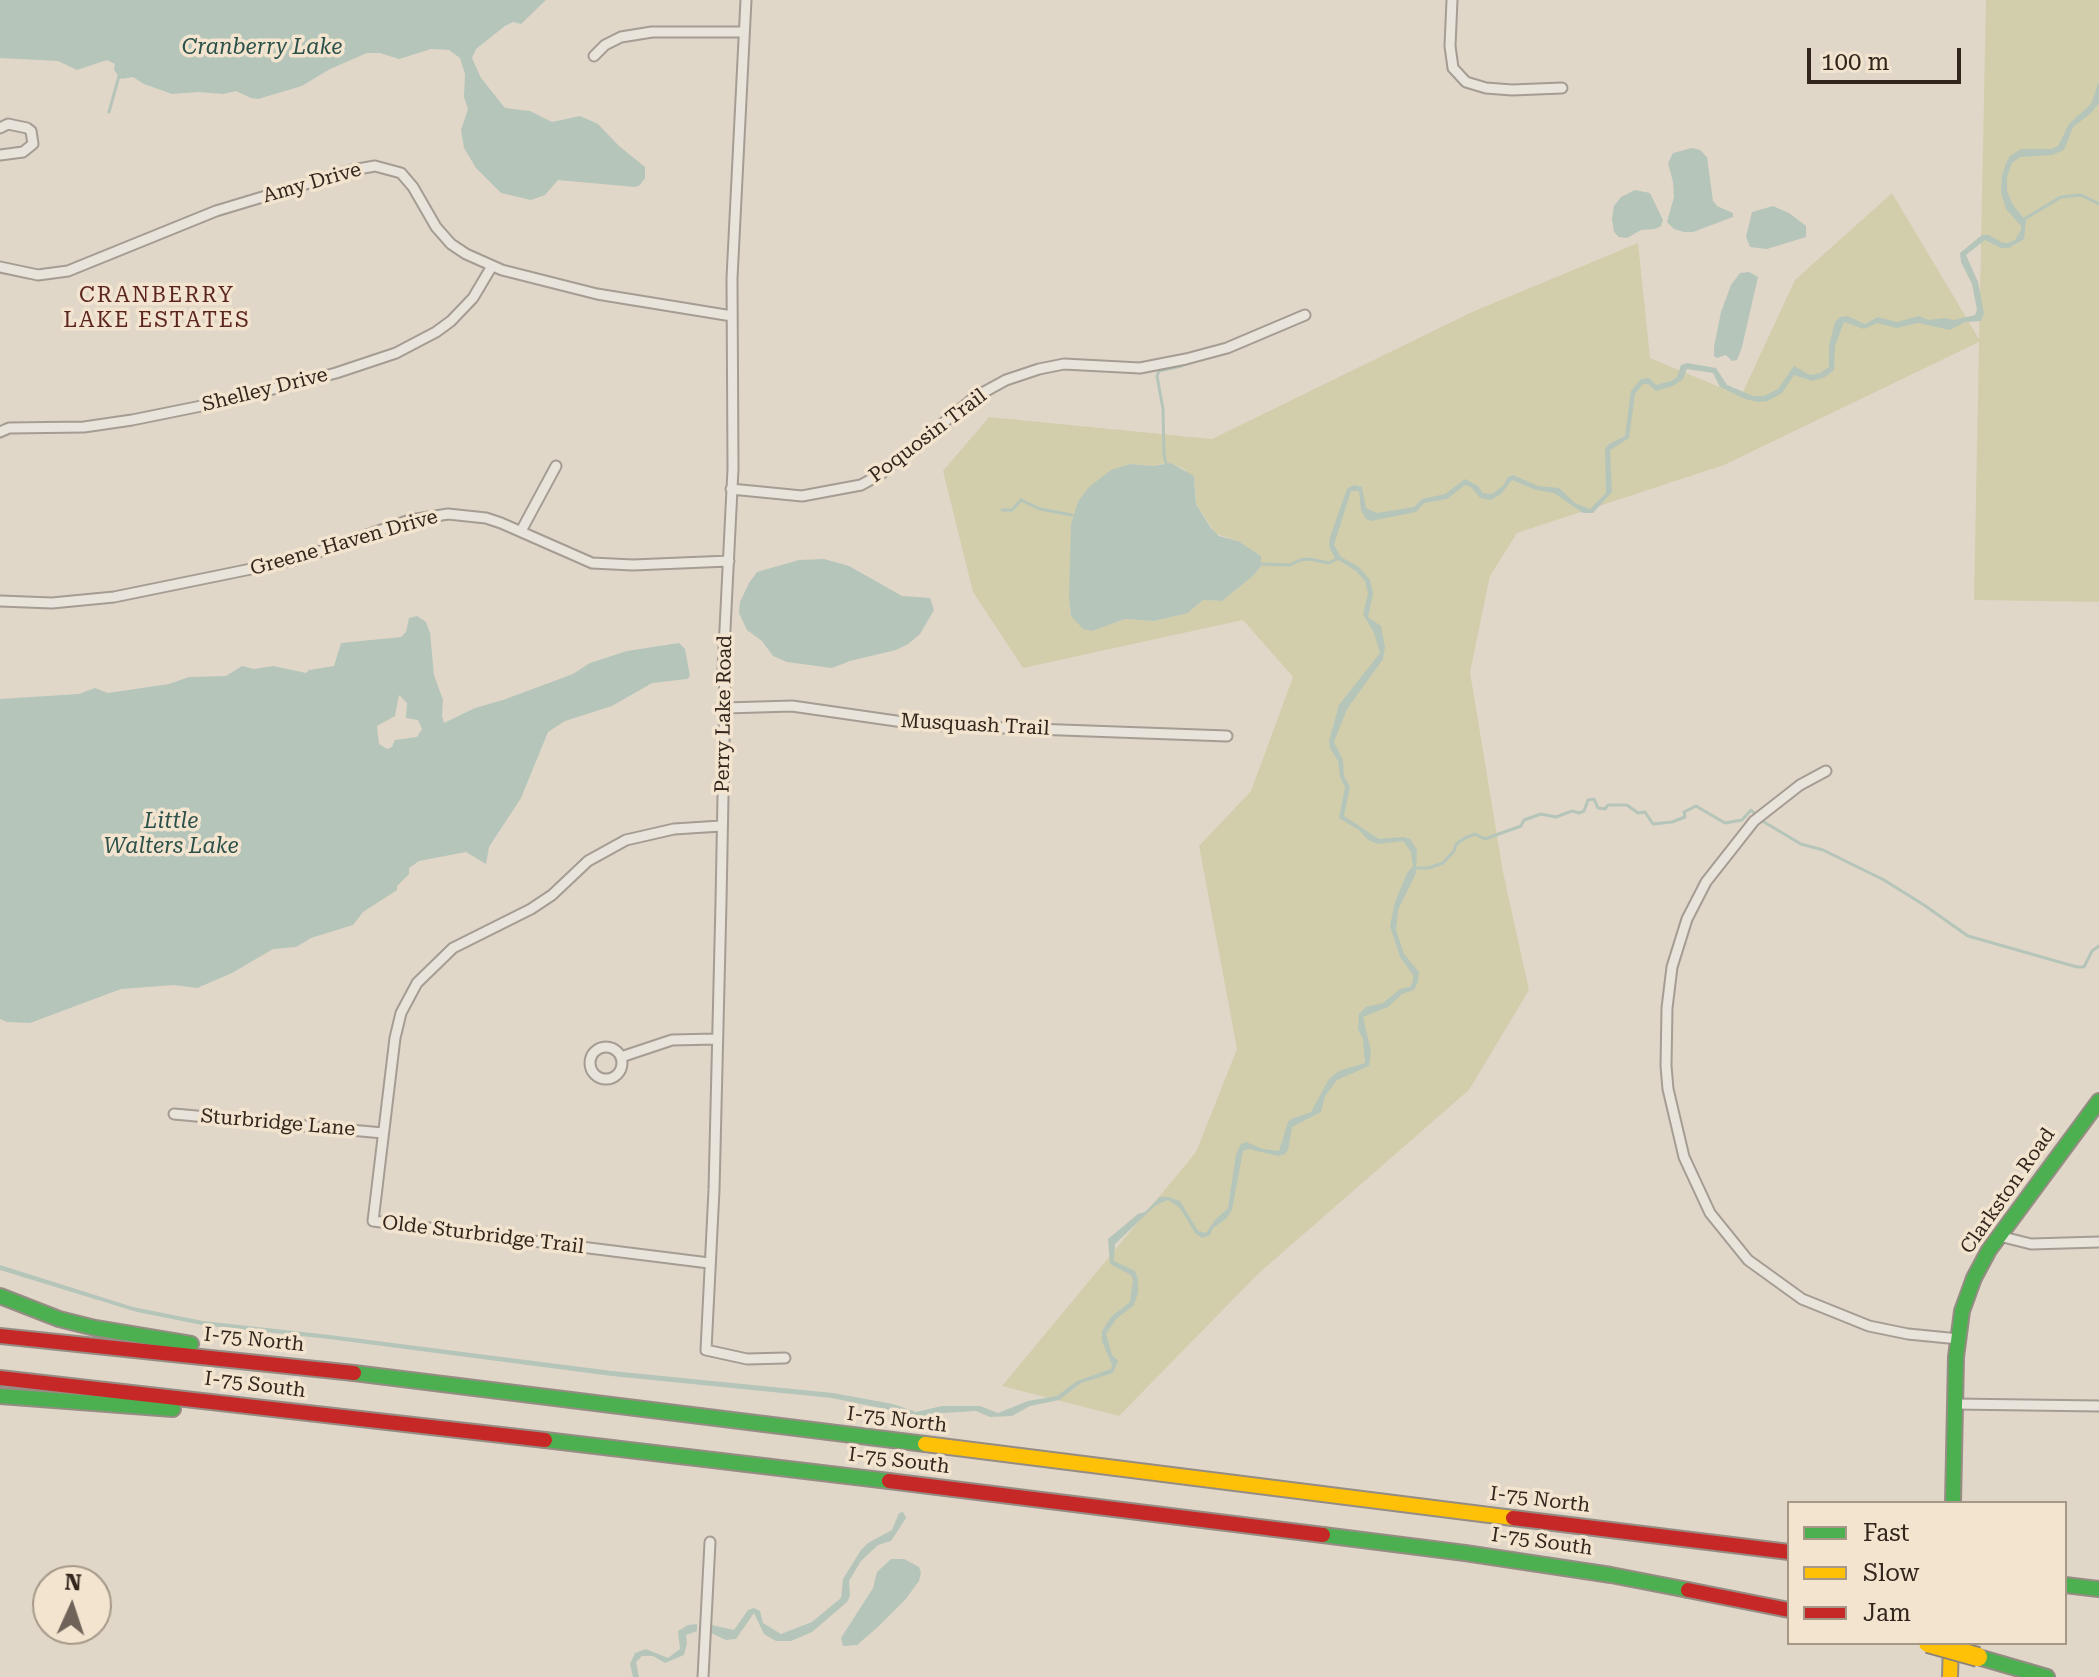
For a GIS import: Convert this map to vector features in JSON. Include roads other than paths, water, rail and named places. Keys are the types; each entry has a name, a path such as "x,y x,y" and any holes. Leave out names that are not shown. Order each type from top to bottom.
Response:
{"main road":[{"name":"Clarkston Road","path":"1953,1501 1959,1339 1962,1311 1974,1278 1999,1236 2099,1101"},
{"path":"0,1296 59,1319 95,1328 258,1354 271,1363"},
{"name":"I-75 North","path":"0,1336 271,1363 1787,1552"},
{"name":"I-75 South","path":"0,1378 611,1447 1465,1553 1611,1575 1787,1610"},
{"path":"0,1396 129,1407 309,1414"},
{"path":"2067,1585 2099,1589"},
{"path":"1935,1645 2047,1677"},
{"path":"1950,1677 1951,1645"}],"street":[{"name":"Perry Lake Road","path":"746,0 732,316 731,489 723,669 725,708 714,1190 706,1350 747,1359 785,1358"},
{"path":"1452,0 1450,46 1453,68 1466,82 1486,88 1512,90 1562,88"},
{"path":"594,56 605,45 621,37 652,32 744,32"},
{"path":"0,128 8,124 27,128 31,131 33,144 23,152 0,155"},
{"name":"Amy Drive","path":"0,267 38,275 68,271 216,211 352,170 375,166 401,173 413,187 436,227 451,244 492,266 597,294 732,316"},
{"name":"Shelley Drive","path":"0,432 9,428 84,427 132,420 271,391 396,353 451,321 473,298 492,266"},
{"name":"Poquosin Trail","path":"731,489 802,496 861,485 881,474 975,397 1006,380 1064,364 1140,368 1186,359 1227,348 1305,315"},
{"path":"521,531 556,466"},
{"name":"Greene Haven Drive","path":"0,601 52,603 114,597 295,560 324,552 377,530 427,516 486,518 571,555 607,565 729,561"},
{"name":"Musquash Trail","path":"725,708 792,706 924,725 1227,736"},
{"path":"1826,771 1800,785 1754,821 1706,882 1687,919 1672,967 1667,1008 1668,1089 1684,1157 1710,1213 1748,1260 1802,1299 1869,1326 1959,1339"},
{"name":"Olde Sturbridge Trail","path":"709,1263 373,1221 395,1038 401,1013 417,983 453,948 531,909 552,895 588,861 626,840 674,829 721,826"},
{"path":"621,1057 672,1040 716,1039"},
{"name":"Sturbridge Lane","path":"174,1114 383,1133"},
{"path":"1999,1236 2031,1244 2099,1242"},
{"path":"1955,1404 2099,1406"},
{"path":"703,1677 710,1542"}],"water":[{"name":"Cranberry Lake","path":"0,0 546,0 521,24 513,22 505,26 476,49 472,58 481,78 505,108 530,111 552,122 580,116 598,124 645,167 645,178 635,187 558,180 545,195 531,200 501,193 476,168 464,148 461,130 468,109 464,97 465,74 460,58 449,50 431,49 399,59 367,53 330,69 302,86 258,99 236,91 172,94 133,77 121,79 114,70 115,64 107,60 77,70 58,61 0,58"},
{"path":"2099,81 2099,103 2073,127 2064,150 2052,155 2020,157 2012,163 2007,177 2007,191 2013,205 2026,221 2024,239 2009,248 2001,248 1985,240 1966,255 1978,282 1984,313 1981,321 1965,322 1950,330 1918,323 1897,328 1877,323 1864,329 1844,322 1835,346 1834,370 1812,381 1794,375 1782,393 1768,401 1745,399 1720,387 1713,373 1687,369 1683,379 1673,386 1656,391 1643,384 1635,394 1629,438 1610,450 1612,492 1593,513 1583,513 1554,493 1536,490 1512,480 1501,494 1491,500 1480,498 1471,487 1465,485 1447,499 1424,503 1416,512 1371,521 1361,510 1359,491 1351,491 1334,545 1341,557 1359,567 1370,580 1373,594 1368,617 1381,626 1385,647 1383,659 1347,709 1334,742 1343,760 1344,776 1350,787 1344,816 1379,839 1410,839 1417,850 1416,873 1398,910 1396,930 1404,954 1419,972 1418,982 1414,990 1402,994 1388,1007 1363,1017 1371,1051 1369,1066 1337,1080 1325,1096 1321,1112 1292,1127 1285,1154 1278,1156 1249,1149 1243,1151 1232,1210 1210,1235 1202,1238 1195,1233 1180,1208 1168,1200 1156,1205 1115,1244 1114,1261 1135,1271 1138,1293 1134,1305 1116,1319 1106,1334 1112,1355 1118,1361 1113,1373 1081,1383 1059,1400 1030,1406 1012,1416 990,1417 976,1411 914,1419 895,1411 832,1398 612,1376 202,1325 137,1312 0,1270 0,1265 133,1307 203,1321 612,1371 833,1393 893,1404 916,1412 942,1406 980,1406 998,1413 1028,1401 1057,1396 1077,1381 1111,1369 1102,1331 1111,1317 1130,1302 1133,1280 1131,1275 1110,1264 1108,1239 1160,1197 1180,1201 1198,1231 1206,1233 1228,1208 1236,1154 1241,1144 1246,1142 1279,1151 1288,1122 1311,1112 1329,1079 1339,1071 1365,1063 1363,1039 1358,1029 1359,1014 1366,1007 1383,1003 1400,989 1410,987 1413,981 1413,975 1400,957 1390,926 1395,902 1413,866 1411,852 1403,841 1378,844 1368,840 1359,830 1339,818 1345,787 1329,741 1339,705 1380,653 1374,633 1363,614 1368,594 1365,581 1356,571 1335,558 1329,546 1347,489 1354,485 1362,487 1366,508 1377,513 1414,507 1422,499 1445,494 1465,479 1478,486 1483,493 1492,494 1513,475 1538,486 1559,488 1575,503 1590,509 1606,493 1605,449 1625,436 1631,391 1641,379 1649,378 1656,385 1671,381 1677,377 1681,365 1687,363 1716,368 1727,385 1753,396 1764,396 1778,389 1794,366 1810,375 1829,367 1829,346 1835,322 1840,317 1847,316 1865,324 1878,317 1897,322 1919,316 1928,320 1954,320 1975,315 1977,310 1972,284 1960,253 1982,235 2008,243 2015,240 2021,230 2006,209 2001,192 2006,163 2021,149 2051,149 2058,146 2069,124 2091,104"},
{"path":"1692,148 1700,150 1707,157 1713,201 1733,213 1733,217 1693,232 1684,232 1674,229 1667,222 1674,197 1668,163 1673,153"},
{"path":"1635,190 1650,193 1663,220 1661,226 1641,230 1627,238 1619,237 1614,232 1614,206 1621,197"},
{"path":"1773,206 1806,226 1806,237 1767,249 1750,247 1746,237 1752,212"},
{"path":"1749,272 1758,277 1742,347 1737,360 1732,361 1726,355 1717,358 1714,347 1721,312 1731,285 1740,273"},
{"path":"1171,463 1194,476 1196,504 1211,528 1219,536 1238,541 1261,556 1261,566 1222,601 1203,600 1188,613 1154,621 1125,619 1092,631 1083,629 1071,616 1069,598 1071,524 1078,502 1088,488 1111,470 1130,464 1153,466"},
{"path":"824,559 849,566 902,596 930,598 934,610 920,634 896,650 832,668 787,662 773,656 762,641 747,630 739,613 740,602 749,583 757,572 799,560"},
{"name":"Little Walters Lake","path":"417,616 426,622 430,633 434,675 443,700 444,723 475,708 573,674 590,663 627,651 679,643 685,649 690,676 687,679 652,683 612,706 565,721 548,732 521,798 489,847 486,864 466,852 419,861 409,868 409,874 397,890 363,912 353,925 311,938 296,947 273,949 232,973 197,988 174,985 121,989 30,1023 0,1019 0,699 79,694 95,688 108,693 169,684 189,677 226,676 242,666 254,669 273,666 306,673 334,666 341,643 401,637 406,632 409,618","holes":["399,695 407,703 406,718 418,720 422,729 417,737 395,740 392,747 387,749 379,744 377,726 395,716"]},
{"path":"903,1512 906,1518 891,1541 878,1545 861,1561 849,1581 850,1596 847,1602 812,1632 791,1641 776,1641 764,1634 754,1613 736,1639 726,1640 711,1633 712,1625 734,1630 748,1610 754,1608 760,1611 763,1623 781,1634 812,1622 841,1598 843,1579 861,1550 892,1530 899,1513"},
{"path":"891,1559 904,1559 919,1567 919,1581 905,1600 857,1645 843,1646 841,1638 873,1588 877,1572"},
{"path":"697,1624 697,1631 686,1635 684,1655 665,1663 653,1656 642,1656 636,1662 639,1677 633,1677 630,1664 635,1653 646,1649 668,1658 680,1649 678,1631"}],"waterway":[{"path":"109,112 119,76"},
{"path":"2021,221 2061,197 2081,195 2099,204"},
{"path":"1166,463 1163,409 1157,376 1159,371 1182,366"},
{"path":"1002,510 1012,510 1021,500 1040,509 1072,515"},
{"path":"1262,564 1290,565 1309,559 1329,563 1337,559"},
{"path":"1415,868 1443,863 1456,844 1475,834 1485,839 1521,826 1524,820 1541,814 1556,817 1572,811 1579,813 1584,811 1588,800 1594,799 1598,808 1605,809 1608,805 1627,805 1638,813 1645,812 1653,824 1685,817 1684,812 1696,806 1725,823 1742,820 1751,810 1764,822 1801,844 1823,850 1884,880 1968,936 2077,967 2084,967 2092,951 2099,946"}],"district":[{"name":"CRANBERRY LAKE ESTATES","path":"157,308"}]}
